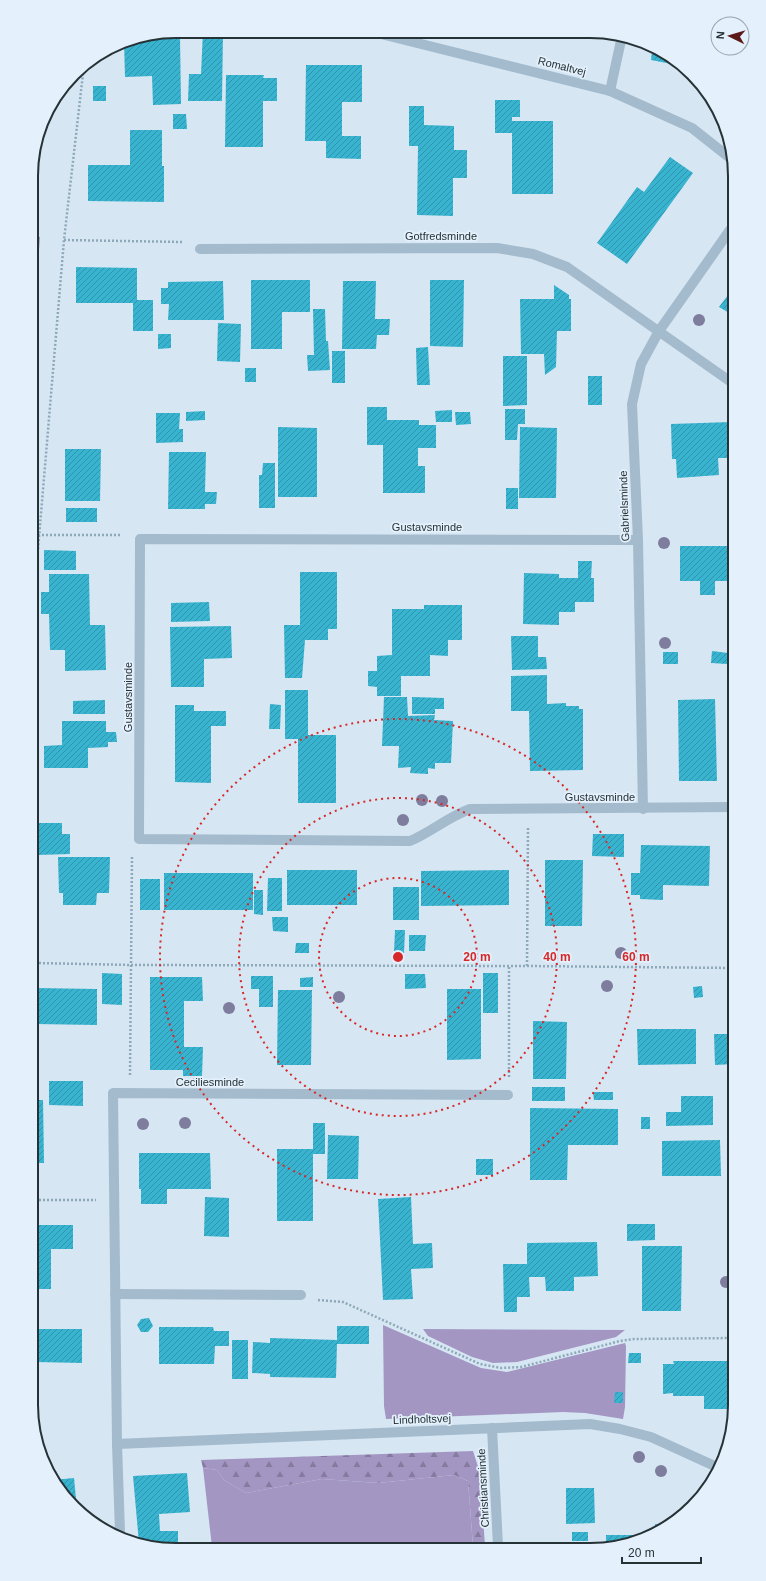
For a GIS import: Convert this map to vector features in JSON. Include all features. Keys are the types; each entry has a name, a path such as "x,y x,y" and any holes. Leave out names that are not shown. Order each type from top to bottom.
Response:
{"street":[{"name":"Romaltvej","path":"397,38 610,91 692,128 726,155"},
{"path":"610,91 621,42"},
{"name":"Gabrielsminde","path":"643,809 638,540 632,404 641,364 659,331 728,233"},
{"name":"Gotfredsminde","path":"200,249 497,248 533,254 567,267 728,380"},
{"name":"Gustavsminde","path":"638,540 140,539 139,839 410,842 426,834 456,814 470,809 643,809 728,807"},
{"name":"Ceciliesminde","path":"117,1444 113,1093 508,1095"},
{"path":"115,1294 301,1295"},
{"name":"Lindholtsvej","path":"117,1444 590,1424 620,1429 662,1441 714,1465"},
{"name":"Christiansminde","path":"492,1428 498,1543"},
{"path":"117,1444 120,1531"}],"path":[{"path":"83,74 64,240 38,535 123,535 140,539"},
{"path":"64,240 182,242 200,249"},
{"path":"527,966 529,809"},
{"path":"130,1093 132,857 139,839"},
{"path":"38,963 132,965 509,965 728,968"},
{"path":"508,1095 509,965"},
{"path":"38,1200 114,1199"},
{"path":"301,1295 321,1301 344,1302 480,1364 491,1367 521,1367 620,1341 634,1339 728,1338"}],"green space":[{"path":"38,237 40,237 38,263"},
{"path":"383,1325 481,1368 507,1372 625,1343 625,1407 623,1419 585,1413 563,1412 386,1419 384,1406"},
{"path":"423,1329 625,1330 616,1337 517,1362 493,1363 472,1357 428,1336"},
{"path":"473,1451 480,1473 485,1543 473,1543 468,1481 454,1475 378,1483 322,1479 246,1493 224,1480 217,1470 203,1468 201,1460"},
{"path":"203,1468 217,1470 224,1480 246,1493 322,1479 378,1483 454,1475 468,1481 473,1543 212,1543"}],"building":[{"path":"180,38 181,104 153,105 152,76 125,77 124,48 158,39"},
{"path":"203,38 223,38 222,101 188,101 189,74 201,74"},
{"path":"652,52 670,64 651,60"},
{"path":"306,65 362,65 362,102 342,102 342,136 361,136 361,159 326,158 326,141 305,141"},
{"path":"226,75 264,75 263,78 277,78 277,101 263,101 263,147 225,147"},
{"path":"93,86 106,86 106,101 93,101"},
{"path":"495,100 520,100 520,117 512,117 512,121 553,121 553,194 512,194 512,133 495,133"},
{"path":"409,106 424,106 424,125 454,126 454,150 467,150 467,178 453,178 453,216 417,215 418,146 409,146"},
{"path":"173,114 186,114 187,129 173,129"},
{"path":"130,130 162,130 164,202 88,201 88,165 130,165"},
{"path":"670,157 693,173 627,264 597,243 637,187 644,192"},
{"path":"76,267 137,268 137,300 153,300 153,331 133,331 133,303 76,303"},
{"path":"251,280 310,280 310,312 282,312 282,349 251,349"},
{"path":"430,280 464,280 463,347 430,346"},
{"path":"223,281 224,320 168,320 169,304 161,304 161,288 168,288 168,282"},
{"path":"343,281 376,281 375,319 390,319 389,335 377,335 376,349 342,349"},
{"path":"554,285 569,295 569,299 571,299 571,331 557,331 556,367 545,375 544,354 521,354 520,299 554,299"},
{"path":"728,295 728,312 719,307"},
{"path":"313,309 325,309 326,341 328,341 330,370 308,371 307,355 314,355"},
{"path":"218,323 241,324 240,362 217,361"},
{"path":"158,334 171,334 171,348 158,349"},
{"path":"428,347 430,385 417,385 416,348"},
{"path":"332,351 345,351 345,383 332,383"},
{"path":"503,356 527,356 527,405 503,406"},
{"path":"245,368 256,368 256,382 245,382"},
{"path":"588,376 602,376 602,405 588,405"},
{"path":"367,407 387,407 387,420 419,420 419,425 436,425 436,448 418,448 418,466 425,466 425,493 383,493 383,445 367,445"},
{"path":"505,409 525,409 525,424 518,424 517,440 505,440"},
{"path":"452,410 452,422 436,422 435,411"},
{"path":"205,411 205,420 186,421 186,412"},
{"path":"455,412 470,412 471,424 456,425"},
{"path":"156,413 180,413 179,429 183,429 183,442 156,443"},
{"path":"728,422 728,458 718,458 719,475 677,478 676,459 672,459 671,424"},
{"path":"278,427 317,428 317,497 278,497"},
{"path":"520,427 557,428 556,498 519,498"},
{"path":"65,449 101,449 100,501 65,501"},
{"path":"169,452 206,452 205,492 217,492 216,504 205,504 205,509 168,509"},
{"path":"263,463 275,463 275,508 259,508 259,475 262,475"},
{"path":"506,488 518,488 518,509 506,509"},
{"path":"66,508 97,508 97,522 66,522"},
{"path":"680,546 728,546 728,581 715,581 715,595 700,595 700,581 680,581"},
{"path":"44,550 76,551 76,570 44,570"},
{"path":"578,561 592,561 591,578 594,578 594,602 575,602 575,612 559,612 559,625 523,624 524,573 559,574 559,578 578,578"},
{"path":"300,572 337,572 337,629 328,629 328,640 305,640 302,678 285,678 284,625 300,625"},
{"path":"49,574 89,574 90,625 105,625 106,670 65,671 65,650 50,650 49,614 41,614 41,592 49,592"},
{"path":"209,602 210,621 171,622 171,603"},
{"path":"424,605 462,605 462,640 448,640 448,656 430,655 430,676 401,676 401,696 377,696 377,687 368,686 368,671 377,671 377,656 392,655 392,609 424,609"},
{"path":"231,626 232,658 204,659 204,687 171,687 170,627"},
{"path":"511,636 538,636 538,657 546,657 547,669 512,670"},
{"path":"712,651 728,653 727,664 711,663"},
{"path":"663,652 678,652 678,664 663,664"},
{"path":"547,675 547,704 566,703 566,706 579,706 579,709 583,709 583,770 530,771 529,711 511,711 511,676"},
{"path":"285,690 308,690 308,735 336,735 336,803 298,803 298,739 285,739"},
{"path":"384,697 407,697 408,716 435,715 434,720 453,721 451,763 435,763 435,769 428,768 428,774 410,773 411,767 398,768 399,746 382,746"},
{"path":"412,697 444,698 444,709 435,709 435,714 412,714"},
{"path":"715,699 717,781 679,781 678,700"},
{"path":"105,700 105,714 73,714 73,701"},
{"path":"270,704 281,705 280,729 269,729"},
{"path":"175,705 194,705 194,711 226,711 226,726 211,726 211,783 175,782"},
{"path":"62,721 106,721 106,732 116,732 117,742 108,742 108,747 88,748 88,768 44,768 44,746 62,745"},
{"path":"727,743 728,743 728,766"},
{"path":"38,823 62,823 62,834 70,834 70,854 38,855"},
{"path":"593,834 624,834 624,857 592,856"},
{"path":"641,845 710,846 709,886 663,885 663,900 640,899 640,895 631,895 631,873 640,873"},
{"path":"58,857 110,857 109,893 97,893 96,905 63,905 63,893 59,893"},
{"path":"545,860 583,860 582,926 545,926"},
{"path":"287,870 357,870 357,905 287,905"},
{"path":"509,870 509,905 421,906 421,871"},
{"path":"164,873 253,873 253,910 164,910"},
{"path":"268,878 282,878 282,911 267,911"},
{"path":"140,879 160,879 160,910 140,910"},
{"path":"393,887 419,887 419,920 393,920"},
{"path":"254,890 263,890 263,915 254,914"},
{"path":"272,917 288,917 288,932 273,931"},
{"path":"395,930 405,930 404,953 394,952"},
{"path":"409,935 426,935 425,951 409,951"},
{"path":"296,943 309,943 309,953 295,953"},
{"path":"102,973 122,974 122,1005 102,1004"},
{"path":"483,973 498,973 498,1013 483,1013"},
{"path":"405,974 425,974 426,988 405,989"},
{"path":"251,976 273,976 273,1007 259,1007 259,989 251,989"},
{"path":"150,977 202,977 203,1001 184,1001 184,1047 203,1047 202,1076 183,1076 183,1070 150,1070"},
{"path":"313,977 313,987 300,987 300,978"},
{"path":"702,986 703,997 694,998 693,987"},
{"path":"38,988 97,989 97,1025 38,1024"},
{"path":"447,989 481,989 481,1059 447,1060"},
{"path":"278,990 312,990 311,1065 277,1065"},
{"path":"533,1021 567,1022 566,1079 533,1079"},
{"path":"637,1029 696,1029 696,1064 638,1065"},
{"path":"714,1034 728,1034 728,1064 715,1065"},
{"path":"49,1081 83,1081 83,1106 49,1105"},
{"path":"532,1087 565,1087 565,1101 532,1101"},
{"path":"593,1092 613,1092 613,1100 594,1100"},
{"path":"681,1096 713,1096 713,1125 666,1126 666,1112 681,1112"},
{"path":"38,1100 43,1100 44,1163 38,1163"},
{"path":"530,1108 618,1109 618,1145 568,1145 567,1180 530,1180"},
{"path":"641,1117 650,1117 650,1129 641,1129"},
{"path":"313,1123 325,1123 325,1154 313,1154 313,1221 277,1221 277,1149 313,1149"},
{"path":"328,1135 359,1136 358,1179 327,1179"},
{"path":"720,1140 721,1176 662,1176 662,1141"},
{"path":"139,1153 210,1153 211,1189 167,1189 167,1204 141,1204 141,1189 139,1189"},
{"path":"476,1159 493,1159 493,1175 476,1175"},
{"path":"205,1197 229,1198 229,1237 204,1236"},
{"path":"411,1197 413,1244 432,1243 433,1268 411,1269 413,1299 383,1300 378,1199"},
{"path":"627,1224 655,1224 655,1240 627,1241"},
{"path":"38,1225 73,1225 73,1249 51,1249 51,1289 38,1289"},
{"path":"597,1242 598,1276 574,1277 574,1291 546,1291 545,1277 529,1277 530,1297 517,1297 517,1312 504,1312 503,1264 527,1264 527,1243"},
{"path":"642,1246 682,1246 681,1311 642,1311"},
{"path":"149,1318 153,1326 148,1332 141,1332 137,1325 141,1319"},
{"path":"337,1326 369,1326 369,1344 337,1344 336,1378 270,1377 270,1374 252,1373 253,1342 270,1343 270,1338 337,1340"},
{"path":"159,1327 213,1327 214,1331 229,1331 229,1346 215,1346 214,1364 159,1364"},
{"path":"38,1329 82,1329 82,1363 38,1362"},
{"path":"232,1340 248,1340 248,1379 232,1379"},
{"path":"629,1353 641,1353 641,1363 628,1363"},
{"path":"673,1361 728,1361 728,1409 704,1409 704,1396 673,1396 673,1393 663,1394 663,1364 674,1364"},
{"path":"615,1392 623,1392 623,1403 614,1403"},
{"path":"187,1473 190,1512 159,1514 160,1531 178,1531 178,1543 167,1543 139,1538 133,1476"},
{"path":"74,1478 76,1501 67,1489 60,1479"},
{"path":"566,1488 594,1488 595,1523 566,1524"},
{"path":"572,1532 588,1532 588,1541 572,1541"},
{"path":"606,1535 634,1535 626,1538 606,1542"}]}
